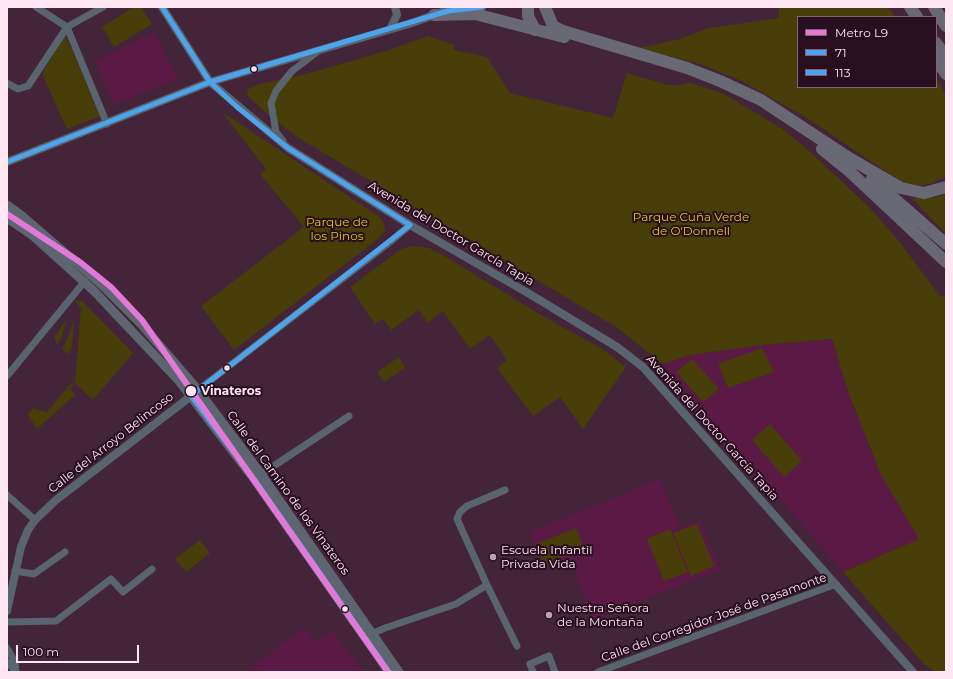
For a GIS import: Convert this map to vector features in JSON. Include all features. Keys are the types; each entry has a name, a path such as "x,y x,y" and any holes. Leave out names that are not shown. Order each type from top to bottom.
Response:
{"highway":[{"path":"528,7 528,16 535,30"},
{"path":"545,7 553,26 563,31 686,68 720,81 761,100 849,158 892,184 909,192 924,193 946,187"},
{"path":"910,7 916,16"},
{"path":"934,7 946,16"},
{"path":"934,7 946,26"},
{"path":"434,15 475,14 535,30 646,56"},
{"path":"937,44 946,57"},
{"path":"937,60 946,74"},
{"path":"791,119 946,262"},
{"path":"849,158 946,244"}],"main road":[{"name":"Calle del Camino de los Vinateros","path":"7,206 22,216 101,284 141,324 198,390 369,635 399,672"},
{"name":"Calle del Camino de los Vinateros","path":"7,218 32,235 84,281 133,330 258,476"},
{"name":"Calle del Camino de los Vinateros","path":"369,635 389,672"}],"street":[{"path":"36,7 67,27 107,124"},
{"path":"7,83 18,89 28,86 67,27 103,7"},
{"name":"Avenida del Doctor García Tapia","path":"162,7 210,82 288,148 410,225 528,292 610,343 643,367 913,672"},
{"path":"390,29 397,15 395,7"},
{"path":"448,11 456,7"},
{"path":"7,162 107,124 210,82 448,11 482,7"},
{"name":"Avenida del Doctor García Tapia","path":"288,148 276,132 271,103 276,91 292,71 322,48"},
{"name":"Calle del Arroyo Belincoso","path":"7,610 21,547 28,530 35,520 56,500 410,225"},
{"path":"7,376 84,281"},
{"path":"258,476 348,416"},
{"path":"505,490 467,506 460,512 457,519 516,646"},
{"path":"7,495 35,520"},
{"path":"15,570 34,574 65,552"},
{"path":"7,622 56,620 111,579 122,592 152,569"},
{"name":"Calle del Corregidor José de Pasamonte","path":"598,672 836,584"},
{"path":"369,635 456,604 487,585"},
{"path":"7,648 15,662 16,672"},
{"path":"533,672 530,664 549,656 556,672"},
{"path":"7,662 16,672"}],"shaded area":[{"path":"155,33 178,79 114,105 95,61"},
{"path":"832,339 849,394 875,461 920,539 843,572 663,364 690,355 762,345"},
{"path":"660,479 680,528 700,520 720,569 594,620 569,558 544,568 529,532"},
{"path":"303,628 316,642 332,630 364,672 245,672"}],"green space":[{"path":"134,7 141,7 152,24 114,47 102,27"},
{"path":"779,7 888,7 894,16 797,16 797,88 937,88 937,80 946,94 946,176 930,184 917,186 903,183 810,120 742,81 703,65 639,48 680,39 709,28 779,18"},
{"path":"65,34 100,116 67,129 42,74"},
{"name":"Parque Cuña Verde de O'Donnell","path":"428,36 455,45 453,50 487,57 510,93 613,118 627,73 668,85 683,85 688,82 722,93 781,128 805,147 869,207 899,241 939,295 946,298 946,672 936,672 924,664 843,572 919,539 881,475 849,394 832,339 762,345 690,355 663,364 616,327 302,140 270,117 248,96 247,90 256,85 310,73 389,50"},
{"name":"Parque de los Pinos","path":"222,112 381,218 386,230 379,238 234,350 201,306 304,227 260,174 266,169"},
{"path":"946,193 946,234 912,198 937,197"},
{"path":"413,246 429,248 443,255 536,312 602,349 626,367 583,429 560,397 533,416 497,368 507,360 490,335 470,349 443,311 428,323 419,310 391,330 383,319 375,324 350,287 401,249"},
{"path":"75,301 82,301 133,353 93,400 75,383 81,308"},
{"path":"67,319 62,336 57,345 54,337"},
{"path":"74,320 71,350 67,354 62,349"},
{"path":"762,348 774,372 728,388 718,364"},
{"path":"399,357 405,368 384,382 377,372"},
{"path":"692,359 719,389 703,402 676,372"},
{"path":"72,382 74,384 70,389 75,395 37,429 28,415 30,412 33,408 47,412"},
{"path":"770,424 802,461 784,477 752,440"},
{"path":"697,524 714,566 691,576 673,533"},
{"path":"576,528 584,548 544,564 536,544"},
{"path":"670,529 688,572 664,581 647,539"},
{"path":"200,540 210,553 186,572 175,559"}],"metro line":[{"name":"L9","path":"7,214 80,262 111,287 142,320 388,672"}],"transit line":[{"name":"71","path":"162,7 210,82 237,107 288,148 410,225"},
{"name":"113","path":"7,162 210,82 448,11 482,7"},
{"name":"71","path":"389,672 254,479 191,396 410,225"}],"place":[{"name":"Vinateros","path":"191,391"},
{"name":"Escuela Infantil Privada Vida","path":"493,557"},
{"name":"Nuestra Señora de la Montaña","path":"549,615"}]}
